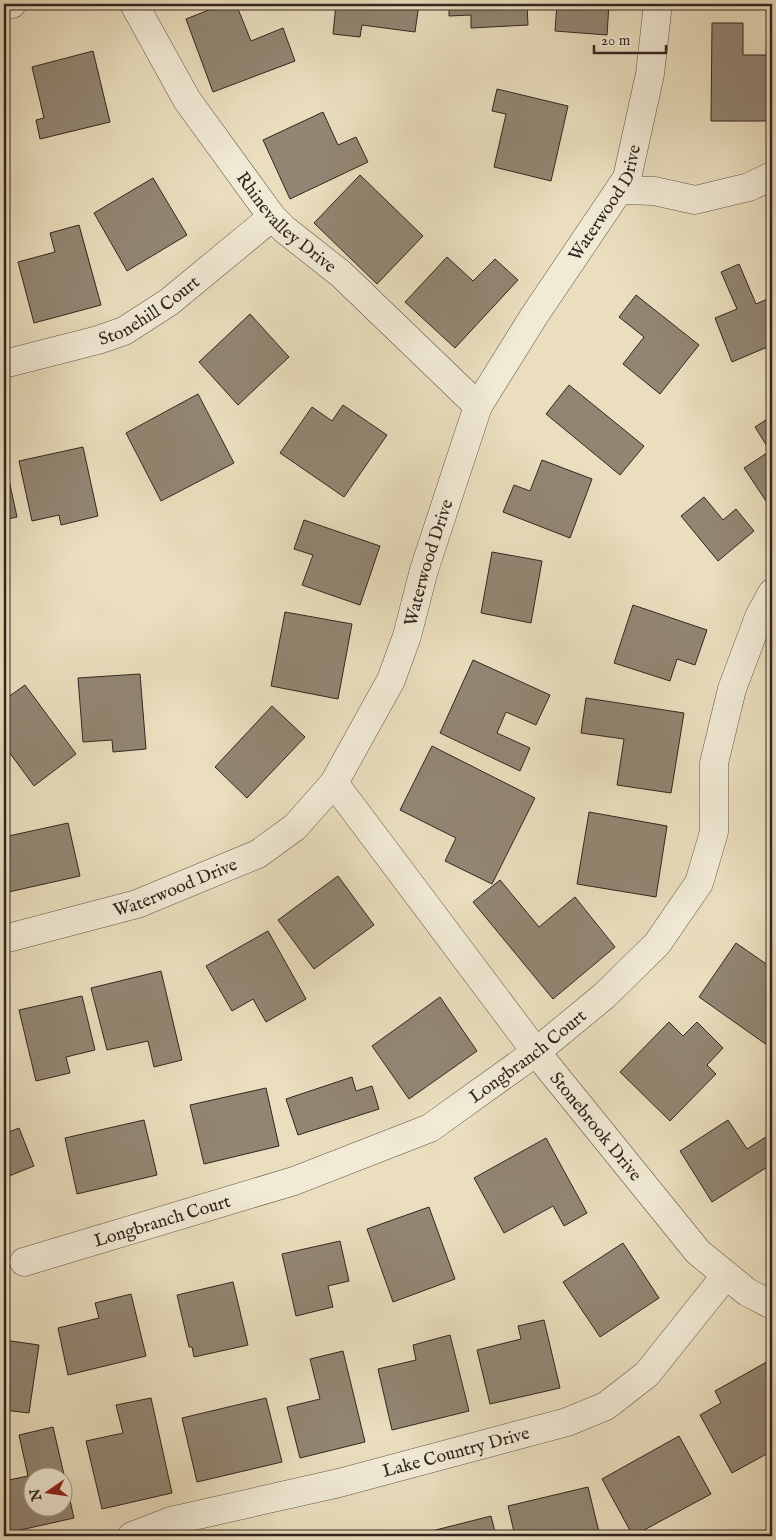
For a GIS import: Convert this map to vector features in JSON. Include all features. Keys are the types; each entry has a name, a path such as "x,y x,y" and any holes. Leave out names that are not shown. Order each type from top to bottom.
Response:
{"street":[{"path":"4,5 12,4"},
{"name":"Rhinevalley Drive","path":"134,4 187,100 272,216 284,229 341,274 478,406"},
{"name":"Waterwood Drive","path":"4,939 137,904 258,854 295,827 334,783 391,680 407,636 424,570 478,406 534,316 627,178 650,74 658,4"},
{"path":"620,190 654,191 695,200 749,187 772,176"},
{"name":"Stonehill Court","path":"4,364 98,340 124,331 169,302 272,216"},
{"name":"Longbranch Court","path":"24,1262 294,1181 430,1128 536,1052 604,996 657,944 699,883 714,832 714,763 732,689 759,617 772,593"},
{"name":"Stonebrook Drive","path":"334,783 536,1052 698,1252 747,1292 772,1305"},
{"name":"Lake Country Drive","path":"132,1536 171,1521 339,1483 567,1422 606,1406 647,1374 726,1275"}],"building":[{"path":"224,4 236,4 251,41 283,28 295,61 213,92 186,19"},
{"path":"336,4 419,4 415,32 362,25 360,37 333,34"},
{"path":"449,4 527,4 528,25 471,28 471,15 449,16"},
{"path":"557,4 609,4 607,35 555,31"},
{"path":"712,23 743,23 743,55 772,55 772,121 711,121"},
{"path":"93,51 110,122 40,139 36,120 44,118 32,67"},
{"path":"497,89 568,106 551,181 494,167 506,114 492,111"},
{"path":"323,112 338,145 356,137 368,162 290,199 263,140"},
{"path":"360,175 423,236 377,284 314,223"},
{"path":"153,178 187,235 127,271 94,213"},
{"path":"79,225 101,305 34,323 18,262 55,252 50,233"},
{"path":"447,257 473,281 495,259 518,280 455,348 405,302"},
{"path":"739,264 756,304 772,297 772,345 732,362 715,318 737,309 721,272"},
{"path":"636,295 699,345 660,394 623,364 644,337 619,317"},
{"path":"250,314 289,357 238,405 199,362"},
{"path":"569,385 644,446 620,475 546,414"},
{"path":"198,394 234,463 161,501 126,433"},
{"path":"343,405 387,435 344,497 280,453 312,407 332,421"},
{"path":"772,416 772,510 744,468 770,451 755,427"},
{"path":"83,447 98,516 61,525 59,515 32,521 19,461"},
{"path":"4,457 17,517 4,520"},
{"path":"542,460 592,479 570,538 503,512 514,485 530,491"},
{"path":"704,497 723,520 736,509 754,531 718,561 681,516"},
{"path":"304,520 380,546 360,605 302,585 313,555 294,549"},
{"path":"492,552 542,561 531,623 481,613"},
{"path":"633,605 707,630 695,665 677,659 670,681 614,663"},
{"path":"285,612 352,624 338,699 271,686"},
{"path":"473,660 550,695 536,725 506,712 497,733 530,748 520,771 440,733"},
{"path":"140,674 146,749 113,752 112,740 83,742 78,678"},
{"path":"25,685 76,754 34,786 4,745 4,700"},
{"path":"586,698 684,713 671,793 617,785 624,739 581,733"},
{"path":"272,706 305,737 247,798 215,767"},
{"path":"432,746 535,798 492,884 445,861 456,838 400,810"},
{"path":"589,812 667,826 656,897 577,884"},
{"path":"68,823 80,876 4,893 4,837"},
{"path":"338,876 374,925 314,969 278,920"},
{"path":"500,880 539,927 575,897 615,947 553,999 473,902"},
{"path":"268,931 306,999 266,1022 253,999 232,1011 206,966"},
{"path":"736,943 772,968 772,1038 767,1045 699,997"},
{"path":"161,971 182,1060 154,1067 148,1041 107,1050 91,988"},
{"path":"82,996 95,1050 66,1057 70,1073 36,1081 19,1010"},
{"path":"440,997 477,1051 409,1099 372,1046"},
{"path":"669,1022 683,1036 697,1022 723,1048 707,1065 716,1074 670,1121 620,1072"},
{"path":"352,1077 356,1091 372,1086 379,1109 298,1135 286,1099"},
{"path":"266,1088 279,1146 204,1164 190,1105"},
{"path":"144,1120 157,1175 77,1194 65,1138"},
{"path":"728,1120 747,1149 769,1135 772,1139 772,1164 712,1202 680,1151"},
{"path":"19,1128 34,1166 4,1178 4,1134"},
{"path":"546,1138 587,1213 564,1226 553,1206 504,1233 474,1178"},
{"path":"429,1207 455,1279 393,1302 367,1229"},
{"path":"340,1241 349,1281 328,1286 333,1307 296,1316 282,1254"},
{"path":"623,1243 659,1298 600,1337 563,1282"},
{"path":"233,1282 248,1345 194,1357 192,1347 189,1347 177,1295"},
{"path":"131,1294 146,1356 68,1375 58,1328 99,1318 95,1303"},
{"path":"544,1320 560,1388 490,1404 477,1350 521,1339 518,1326"},
{"path":"450,1335 469,1411 392,1430 378,1369 416,1360 413,1345"},
{"path":"4,1340 39,1345 29,1413 4,1410"},
{"path":"343,1351 365,1442 300,1458 287,1407 320,1399 310,1359"},
{"path":"772,1359 772,1451 732,1473 700,1415 721,1403 715,1391"},
{"path":"151,1398 172,1493 102,1509 86,1441 123,1433 116,1405"},
{"path":"266,1398 282,1462 197,1482 182,1418"},
{"path":"53,1427 62,1468 26,1468 19,1435"},
{"path":"679,1436 711,1494 633,1536 602,1479"},
{"path":"22,1477 22,1518 72,1518 72,1509 74,1518 7,1533 4,1520 4,1481"},
{"path":"588,1487 600,1536 515,1536 508,1506"},
{"path":"491,1516 496,1536 416,1536 416,1535"}]}
